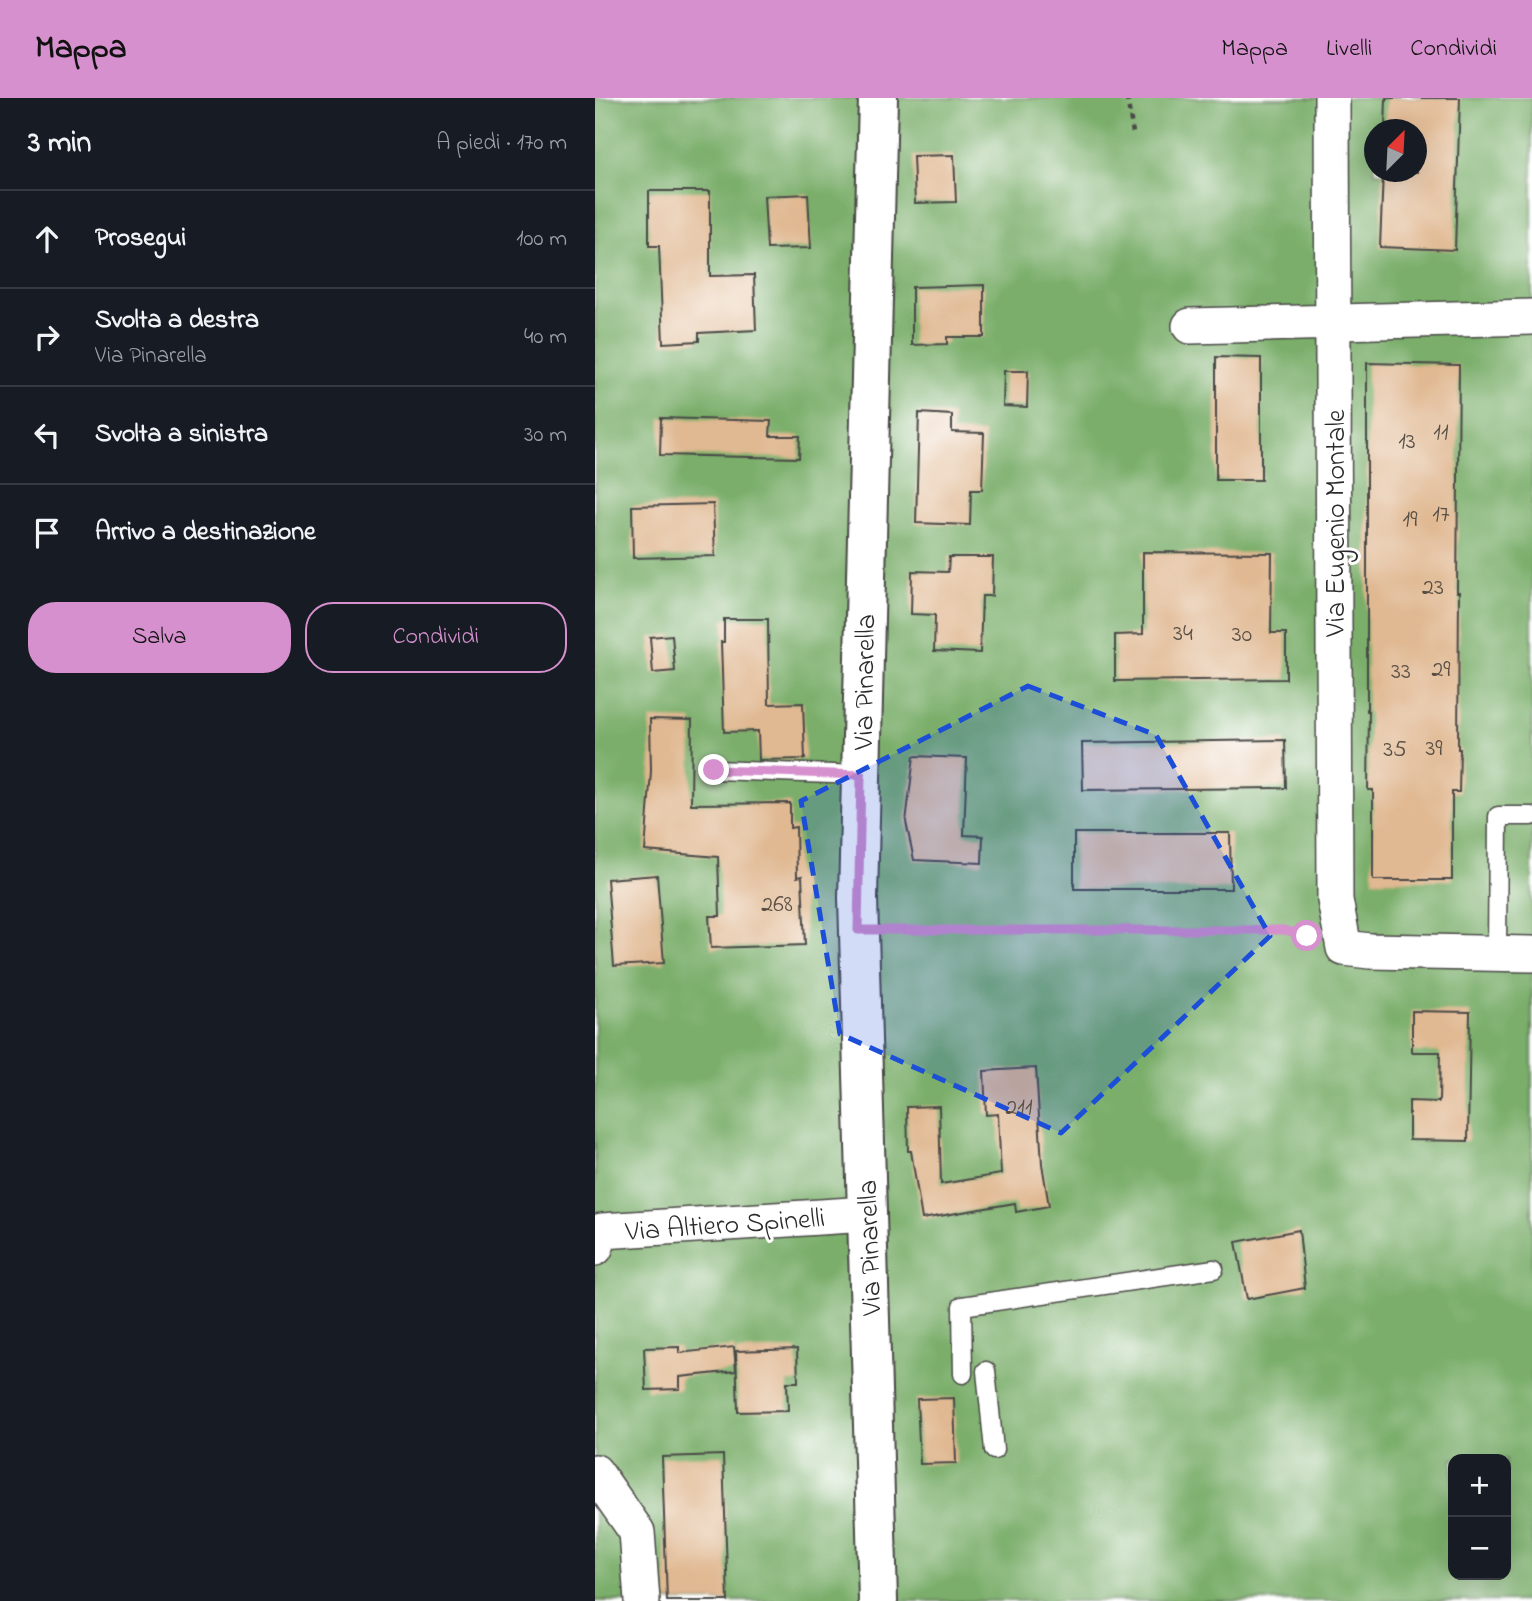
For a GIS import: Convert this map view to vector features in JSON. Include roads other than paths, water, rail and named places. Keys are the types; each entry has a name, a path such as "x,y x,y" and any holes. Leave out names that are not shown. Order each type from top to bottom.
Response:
{"street":[{"name":"Via Pinarella","path":"878,98 858,930 878,1601"},
{"name":"Via Eugenio Montale","path":"1332,98 1335,900 1328,945 1370,951 1497,954"},
{"path":"1190,326 1532,317"},
{"path":"1497,954 1532,954"},
{"name":"Via Altiero Spinelli","path":"595,1248 602,1231 867,1214"},
{"path":"595,1472 637,1532 642,1601"}],"lane":[{"path":"714,770 861,775"},
{"path":"1497,954 1498,816 1532,816"},
{"path":"963,1374 962,1306 1214,1269"},
{"path":"986,1371 994,1450"}]}
